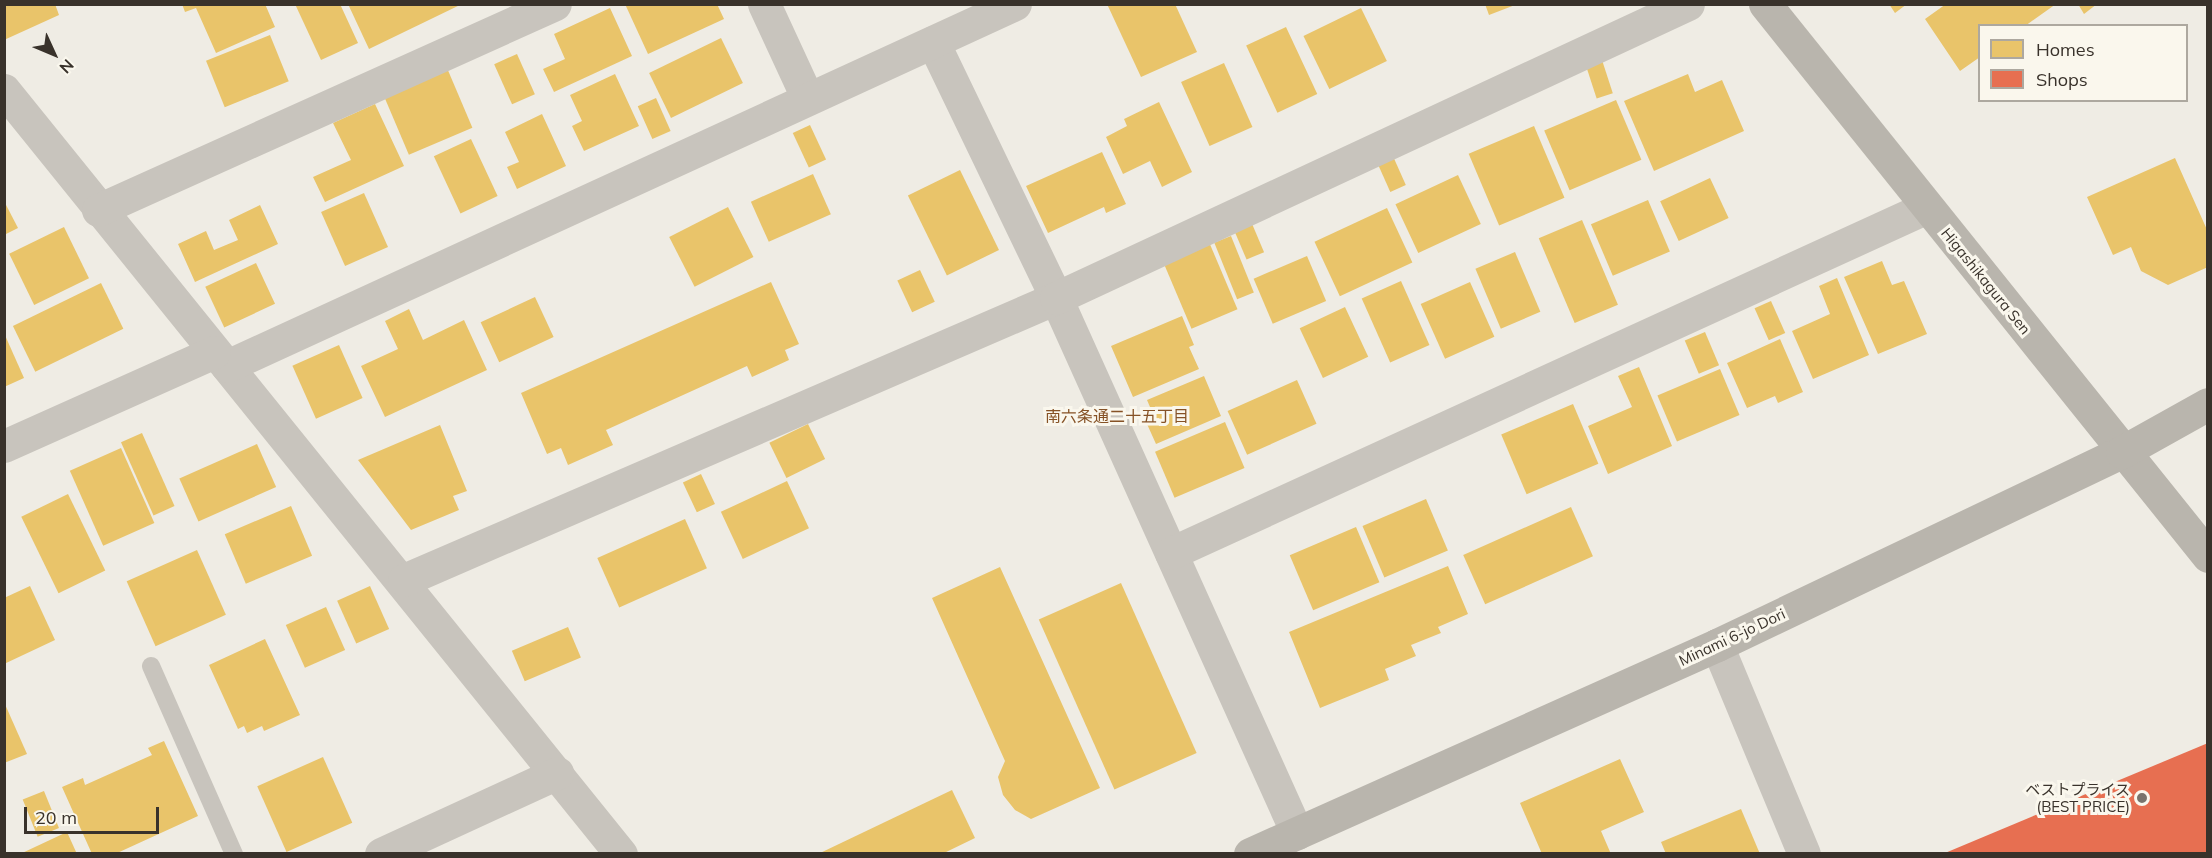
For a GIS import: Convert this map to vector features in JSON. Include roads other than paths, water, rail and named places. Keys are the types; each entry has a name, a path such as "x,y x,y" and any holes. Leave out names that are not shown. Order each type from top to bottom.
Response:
{"street":[{"path":"98,210 555,4"},
{"path":"764,4 807,97"},
{"path":"4,446 220,359 1014,4"},
{"path":"404,580 1056,298 1688,4"},
{"name":"Higashikagura Sen","path":"1765,4 2122,452 2208,556"},
{"path":"933,42 1056,298 1297,833"},
{"path":"4,90 98,210 404,580 621,854"},
{"path":"1171,553 1927,207"},
{"name":"Minami 6-jo Dori","path":"1250,854 1717,645 2122,452 2208,404"},
{"path":"1717,645 1804,854"},
{"path":"381,854 557,773"}],"lane":[{"path":"151,666 234,854"}],"place":[{"name":"ベストプライス (BEST PRICE)","path":"2142,798"}],"district":[{"name":"南六条通二十五丁目","path":"1117,416"}]}
